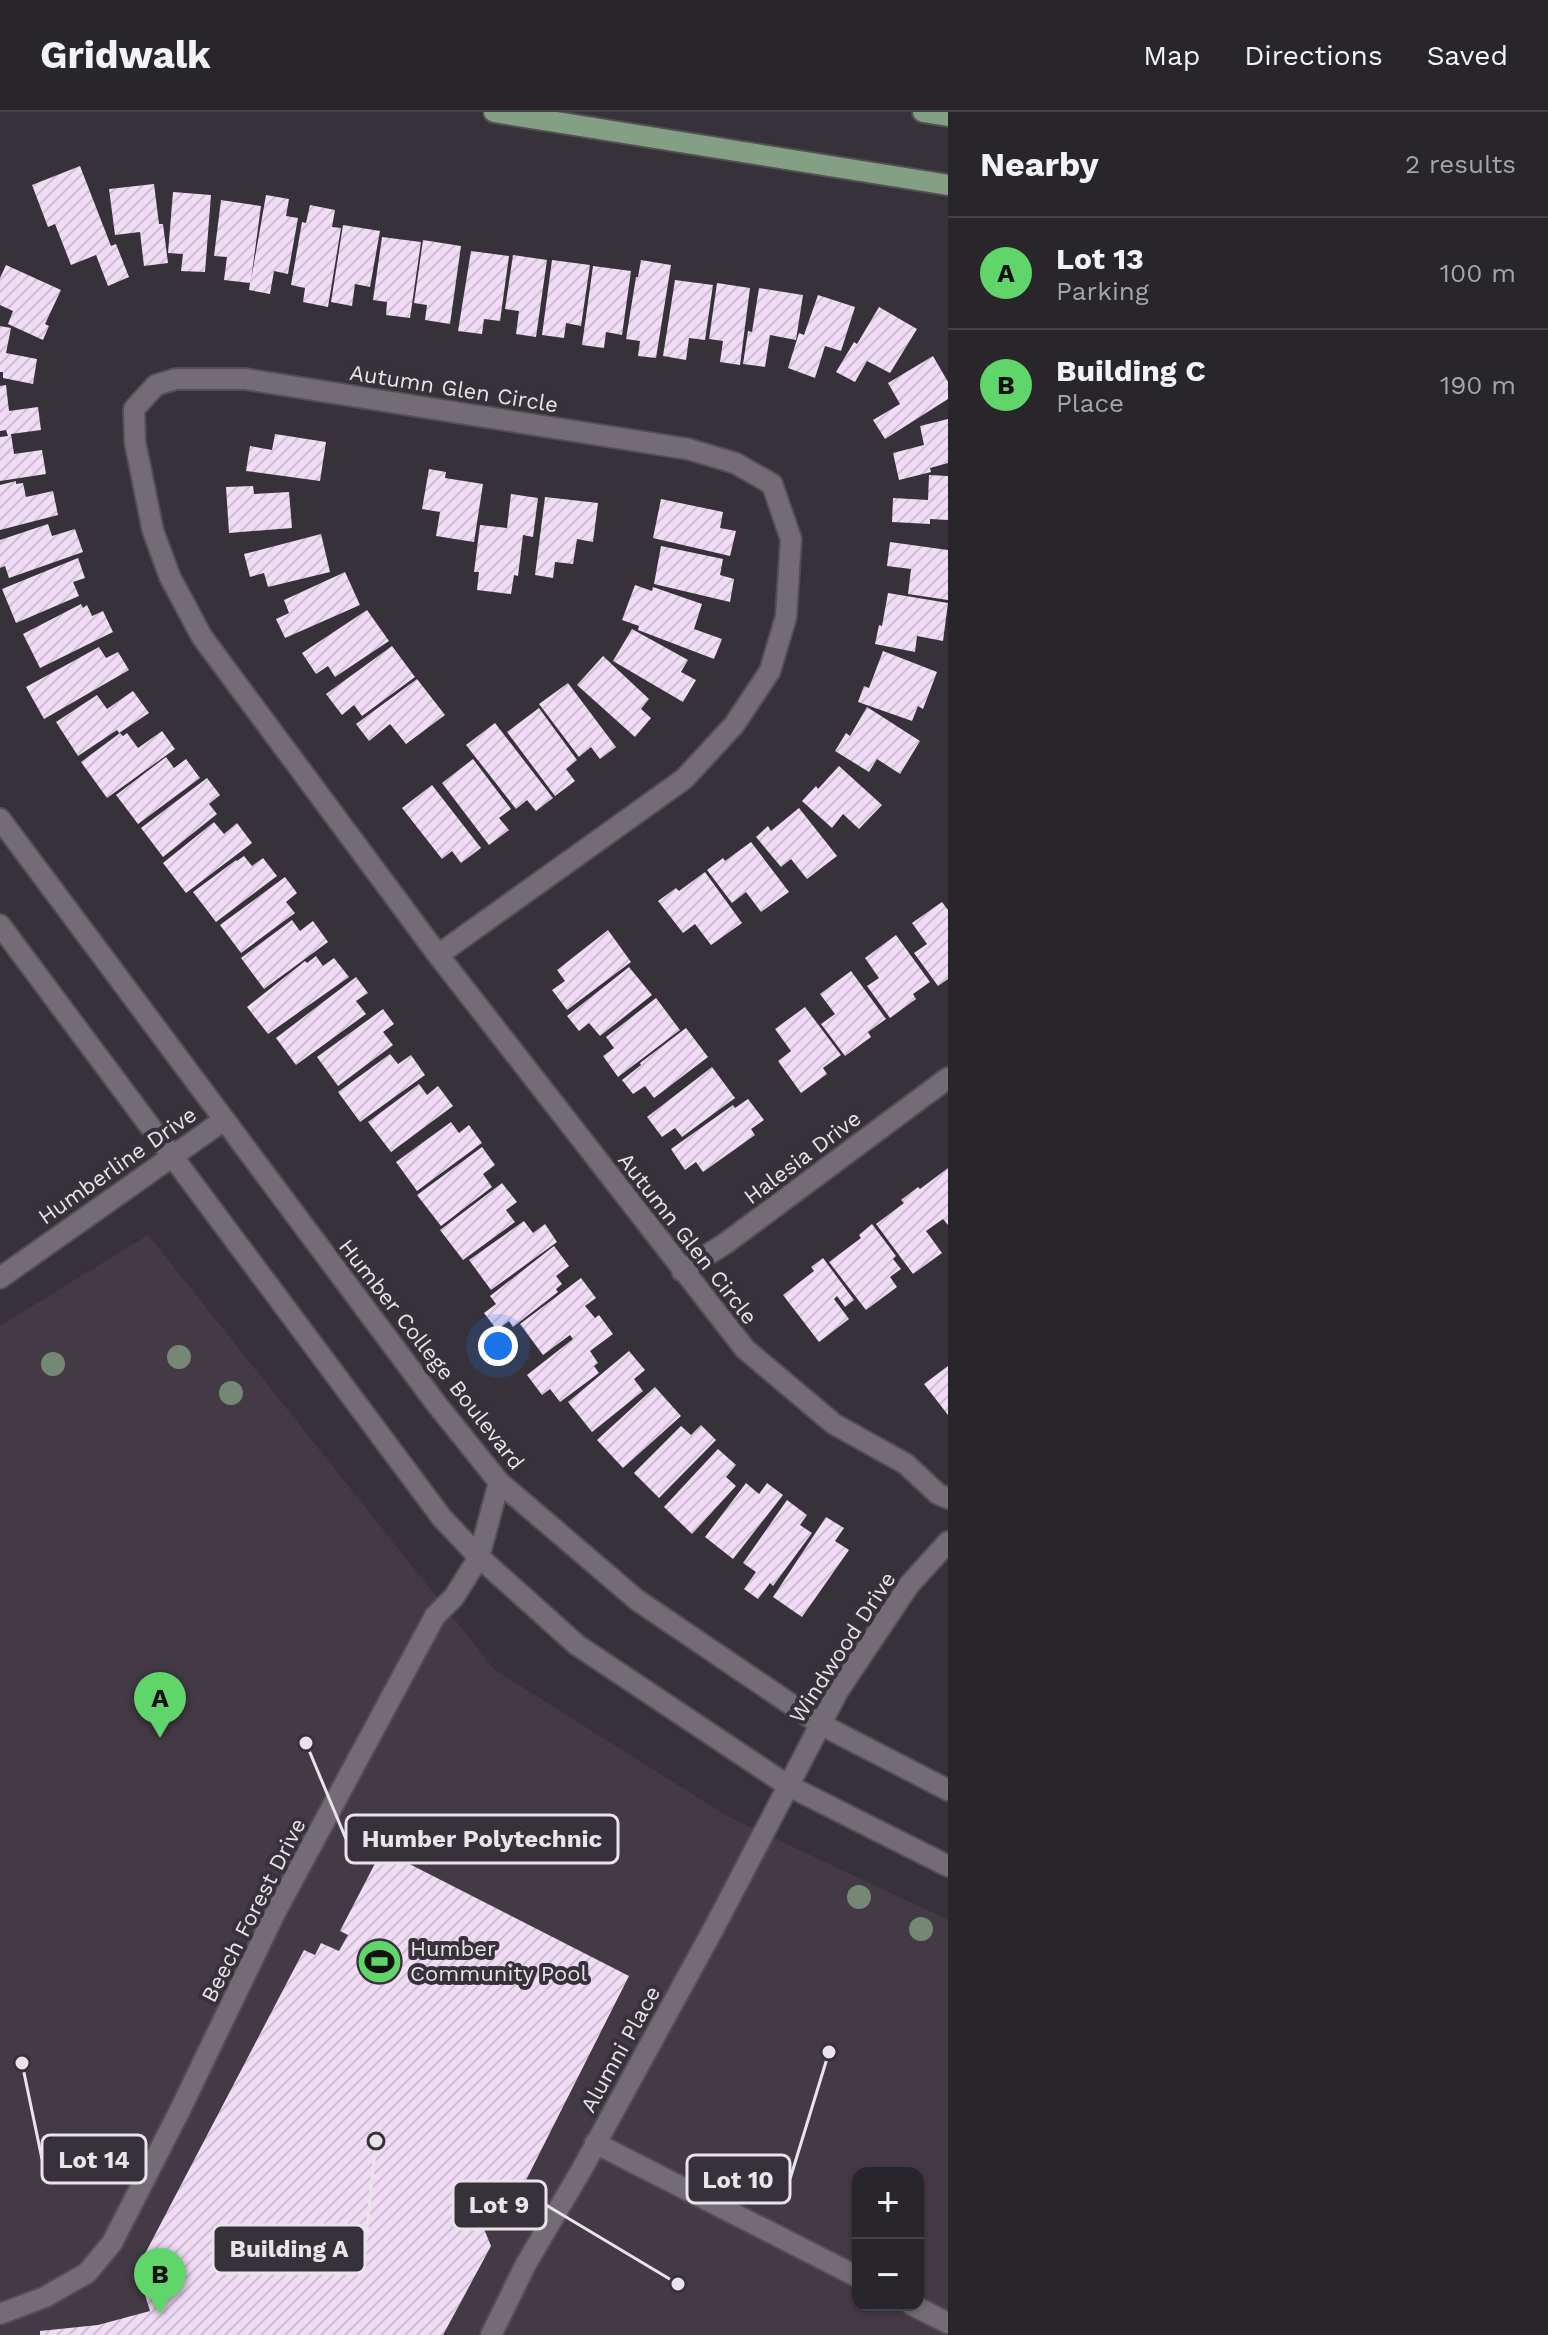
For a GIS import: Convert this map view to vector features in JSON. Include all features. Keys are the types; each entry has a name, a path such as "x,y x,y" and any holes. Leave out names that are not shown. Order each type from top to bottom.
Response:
{"main road":[{"path":"494,112 948,185"},
{"path":"923,112 948,116"}],"street":[{"name":"Autumn Glen Circle","path":"438,955 684,779 734,725 770,671 786,617 791,539 772,484 735,463 688,449 245,379 176,379 156,385 134,409 135,442 153,531 170,577 202,637 438,955 745,1349 834,1424 906,1464 938,1494 948,1498"},
{"name":"Humber College Boulevard","path":"0,819 438,1406 499,1482 637,1600 820,1724 948,1790"},
{"path":"0,925 442,1518 479,1557 577,1645 787,1785 948,1866"},
{"name":"Halesia Drive","path":"682,1271 726,1243 948,1078"},
{"name":"Humberline Drive","path":"0,1278 224,1120"},
{"name":"Beech Forest Drive","path":"0,2314 45,2297 87,2273 112,2243 276,1911 435,1616 454,1597 479,1557 499,1482"},
{"name":"Windwood Drive","path":"787,1785 847,1676 909,1585 948,1542"},
{"name":"Alumni Place","path":"491,2335 526,2264 714,1928 787,1785"},
{"path":"595,2143 852,2274"},
{"path":"924,2311 948,2323"}],"shaded area":[{"path":"148,1235 495,1670 727,1816 948,1920 948,2335 0,2335 0,1326"}],"building":[{"path":"80,166 111,246 116,244 129,277 108,286 96,255 71,265 55,224 48,227 32,185"},
{"path":"154,184 168,263 144,266 140,232 115,235 109,189"},
{"path":"173,192 211,195 205,272 181,271 183,254 168,253"},
{"path":"266,195 289,199 286,216 298,218 288,274 274,271 270,294 249,290 250,283 224,280 227,257 214,256 221,200 261,206 251,280"},
{"path":"310,205 335,210 332,227 341,228 328,307 303,302 305,288 291,285 302,222 306,223"},
{"path":"343,225 380,231 370,287 355,284 352,306 331,302"},
{"path":"382,237 421,242 410,318 386,315 387,302 373,300"},
{"path":"423,240 461,246 450,324 425,320 427,305 414,303"},
{"path":"471,251 509,256 500,321 484,319 482,334 458,331"},
{"path":"513,255 547,260 536,337 516,334 519,311 505,309"},
{"path":"552,260 590,265 581,326 566,323 564,338 542,335"},
{"path":"641,260 671,265 656,358 638,356 640,341 626,339"},
{"path":"6,265 61,290 45,324 49,326 43,340 8,324 13,311 0,305 0,278"},
{"path":"593,266 631,271 622,335 606,332 604,348 582,345"},
{"path":"675,280 713,285 705,340 689,338 686,360 663,356"},
{"path":"717,283 750,288 740,365 720,362 723,341 709,339"},
{"path":"759,288 803,295 796,340 770,335 765,367 743,364"},
{"path":"818,295 855,307 841,351 825,346 815,378 788,368 799,333 804,335"},
{"path":"879,307 917,329 890,373 867,361 855,382 836,372"},
{"path":"0,326 11,328 6,353 37,359 33,384 3,378 3,372 0,372"},
{"path":"933,356 948,382 948,399 885,439 873,420 900,404 888,383"},
{"path":"6,385 9,411 38,407 41,430 11,434 14,454 42,450 46,474 0,481 0,437 8,436 6,430 0,431 0,386"},
{"path":"948,419 948,463 930,468 931,472 899,480 893,453 924,445 920,426"},
{"path":"275,434 326,442 320,481 246,471 250,446 272,450"},
{"path":"429,469 446,472 445,478 483,484 474,542 436,536 440,512 422,509"},
{"path":"929,475 948,476 948,520 930,519 930,524 892,522 893,498 928,500"},
{"path":"16,481 16,484 23,483 26,497 53,491 58,515 0,530 0,485"},
{"path":"253,486 254,494 289,492 292,528 229,533 226,487"},
{"path":"511,494 538,498 533,537 523,535 518,576 514,575 511,594 477,590 479,572 474,572 480,525 507,528"},
{"path":"545,497 598,503 593,542 577,539 573,564 555,562 553,578 535,575"},
{"path":"661,499 723,512 720,528 736,531 730,556 653,538"},
{"path":"48,524 52,536 75,529 83,552 9,578 5,566 0,568 0,540"},
{"path":"321,534 330,572 268,587 264,573 250,577 244,554"},
{"path":"890,542 948,550 948,600 908,594 911,569 887,566"},
{"path":"661,546 723,559 720,575 734,579 730,602 654,584"},
{"path":"78,558 85,578 73,582 79,596 16,623 2,589"},
{"path":"345,572 360,605 285,638 276,619 289,613 284,600"},
{"path":"635,585 652,591 653,587 702,604 694,629 722,639 714,659 638,630 639,626 622,620"},
{"path":"888,593 948,603 943,641 917,636 915,652 875,644"},
{"path":"81,604 83,608 87,605 92,616 103,611 113,632 40,668 23,634"},
{"path":"367,610 389,641 335,677 328,666 316,674 302,653"},
{"path":"632,629 688,660 681,672 696,680 683,702 613,661"},
{"path":"392,646 415,677 362,716 354,705 342,715 326,694"},
{"path":"99,647 106,658 118,652 129,670 44,719 26,687"},
{"path":"883,651 937,672 923,709 918,706 912,721 858,702 864,686 869,688"},
{"path":"603,656 649,699 641,709 651,718 635,737 577,685"},
{"path":"417,679 445,715 406,744 390,724 369,741 356,724"},
{"path":"568,683 616,747 600,759 591,747 579,757 539,704"},
{"path":"133,691 149,713 78,756 56,722 97,695 107,709"},
{"path":"867,707 920,741 900,774 877,759 869,772 835,751 846,733 850,736"},
{"path":"539,708 577,760 566,769 575,781 555,796 507,732"},
{"path":"495,723 553,798 536,811 527,800 516,809 466,745"},
{"path":"162,731 175,749 107,798 81,762 120,733 123,736 127,733 138,748"},
{"path":"166,757 174,768 186,759 200,778 138,824 116,795"},
{"path":"473,759 511,809 499,818 509,830 489,845 442,783"},
{"path":"839,766 882,805 859,829 843,814 832,828 802,801"},
{"path":"207,778 220,795 209,804 217,814 163,857 141,828"},
{"path":"432,785 481,848 461,863 452,851 442,859 402,808"},
{"path":"799,808 837,856 807,879 791,859 781,867 756,837 768,826 771,831"},
{"path":"214,822 224,834 237,823 252,843 186,893 163,863"},
{"path":"751,842 789,892 761,912 746,892 732,903 707,870"},
{"path":"244,856 252,866 263,858 277,876 216,922 193,892"},
{"path":"705,872 742,923 711,945 695,924 683,933 658,901 676,888 679,891"},
{"path":"285,877 297,893 286,902 295,913 241,953 220,925"},
{"path":"942,902 948,910 948,979 938,986 914,953 927,944 912,923"},
{"path":"292,920 300,931 313,921 328,942 264,989 241,958"},
{"path":"608,930 631,962 567,1010 552,990 565,981 557,970"},
{"path":"896,935 930,982 913,994 916,999 890,1018 867,986 879,978 865,958"},
{"path":"316,956 323,966 334,958 349,977 268,1034 247,1007 305,961 307,963"},
{"path":"629,967 652,995 600,1036 589,1023 579,1031 567,1016"},
{"path":"851,971 886,1019 868,1032 871,1037 845,1056 821,1024 835,1014 820,994"},
{"path":"356,977 368,993 356,1001 366,1014 296,1065 276,1038"},
{"path":"656,998 680,1030 618,1077 603,1056 614,1048 606,1037"},
{"path":"805,1007 841,1055 823,1068 827,1074 801,1093 778,1061 791,1051 775,1029"},
{"path":"383,1009 394,1024 383,1032 393,1045 338,1086 317,1057"},
{"path":"686,1028 708,1057 654,1098 645,1086 633,1094 622,1080"},
{"path":"390,1054 398,1064 411,1055 425,1075 360,1122 338,1092"},
{"path":"712,1067 735,1098 682,1137 675,1128 662,1137 647,1117"},
{"path":"419,1084 427,1095 438,1086 453,1106 391,1152 368,1122"},
{"path":"748,1099 764,1120 751,1129 755,1135 703,1172 696,1162 685,1170 671,1149 733,1105 735,1108"},
{"path":"451,1122 459,1133 469,1125 482,1143 417,1191 396,1162"},
{"path":"482,1147 495,1165 483,1174 492,1187 441,1226 417,1195"},
{"path":"948,1168 948,1225 943,1219 926,1231 942,1253 913,1274 876,1224 904,1203 901,1200"},
{"path":"502,1183 517,1202 506,1210 515,1222 463,1260 440,1230"},
{"path":"524,1221 533,1233 545,1224 557,1242 491,1290 469,1260"},
{"path":"872,1224 896,1256 893,1259 901,1269 890,1277 897,1287 866,1310 829,1262 861,1238 859,1235"},
{"path":"554,1246 569,1266 556,1276 562,1284 556,1289 558,1292 513,1327 509,1321 497,1330 484,1313 496,1304 490,1296"},
{"path":"823,1258 854,1300 845,1307 837,1296 834,1299 849,1319 819,1342 783,1295 814,1271 811,1267"},
{"path":"581,1278 596,1298 585,1306 595,1318 599,1315 613,1334 590,1351 598,1363 594,1366 599,1373 560,1402 550,1389 542,1395 527,1375 573,1339 570,1335 543,1355 520,1324"},
{"path":"629,1351 645,1370 634,1379 643,1391 592,1432 568,1402"},
{"path":"948,1366 948,1415 924,1384"},
{"path":"655,1387 681,1416 623,1468 597,1440"},
{"path":"701,1425 716,1440 659,1498 634,1473 681,1426 691,1435"},
{"path":"718,1449 736,1465 726,1477 736,1486 692,1534 664,1507"},
{"path":"746,1483 759,1494 767,1483 783,1495 733,1559 705,1537"},
{"path":"787,1500 807,1515 800,1525 812,1533 773,1586 770,1583 758,1599 744,1589 756,1572 743,1563"},
{"path":"826,1517 844,1528 835,1541 849,1550 802,1617 773,1597"},
{"path":"382,1850 629,1976 519,2194 494,2202 482,2224 491,2246 443,2335 40,2335 40,2331 98,2325 150,2311 137,2269 304,1950 315,1955 321,1943 339,1951 348,1935 340,1931"}],"place":[{"name":"Lot 13","path":"160,1738"},
{"name":"Humber Polytechnic","path":"306,1743"},
{"name":"Humber Community Pool","path":"379,1961"},
{"name":"Lot 10","path":"829,2052"},
{"name":"Lot 14","path":"22,2063"},
{"name":"Building A","path":"376,2141"},
{"name":"Lot 9","path":"678,2284"},
{"name":"Building C","path":"160,2314"}]}
